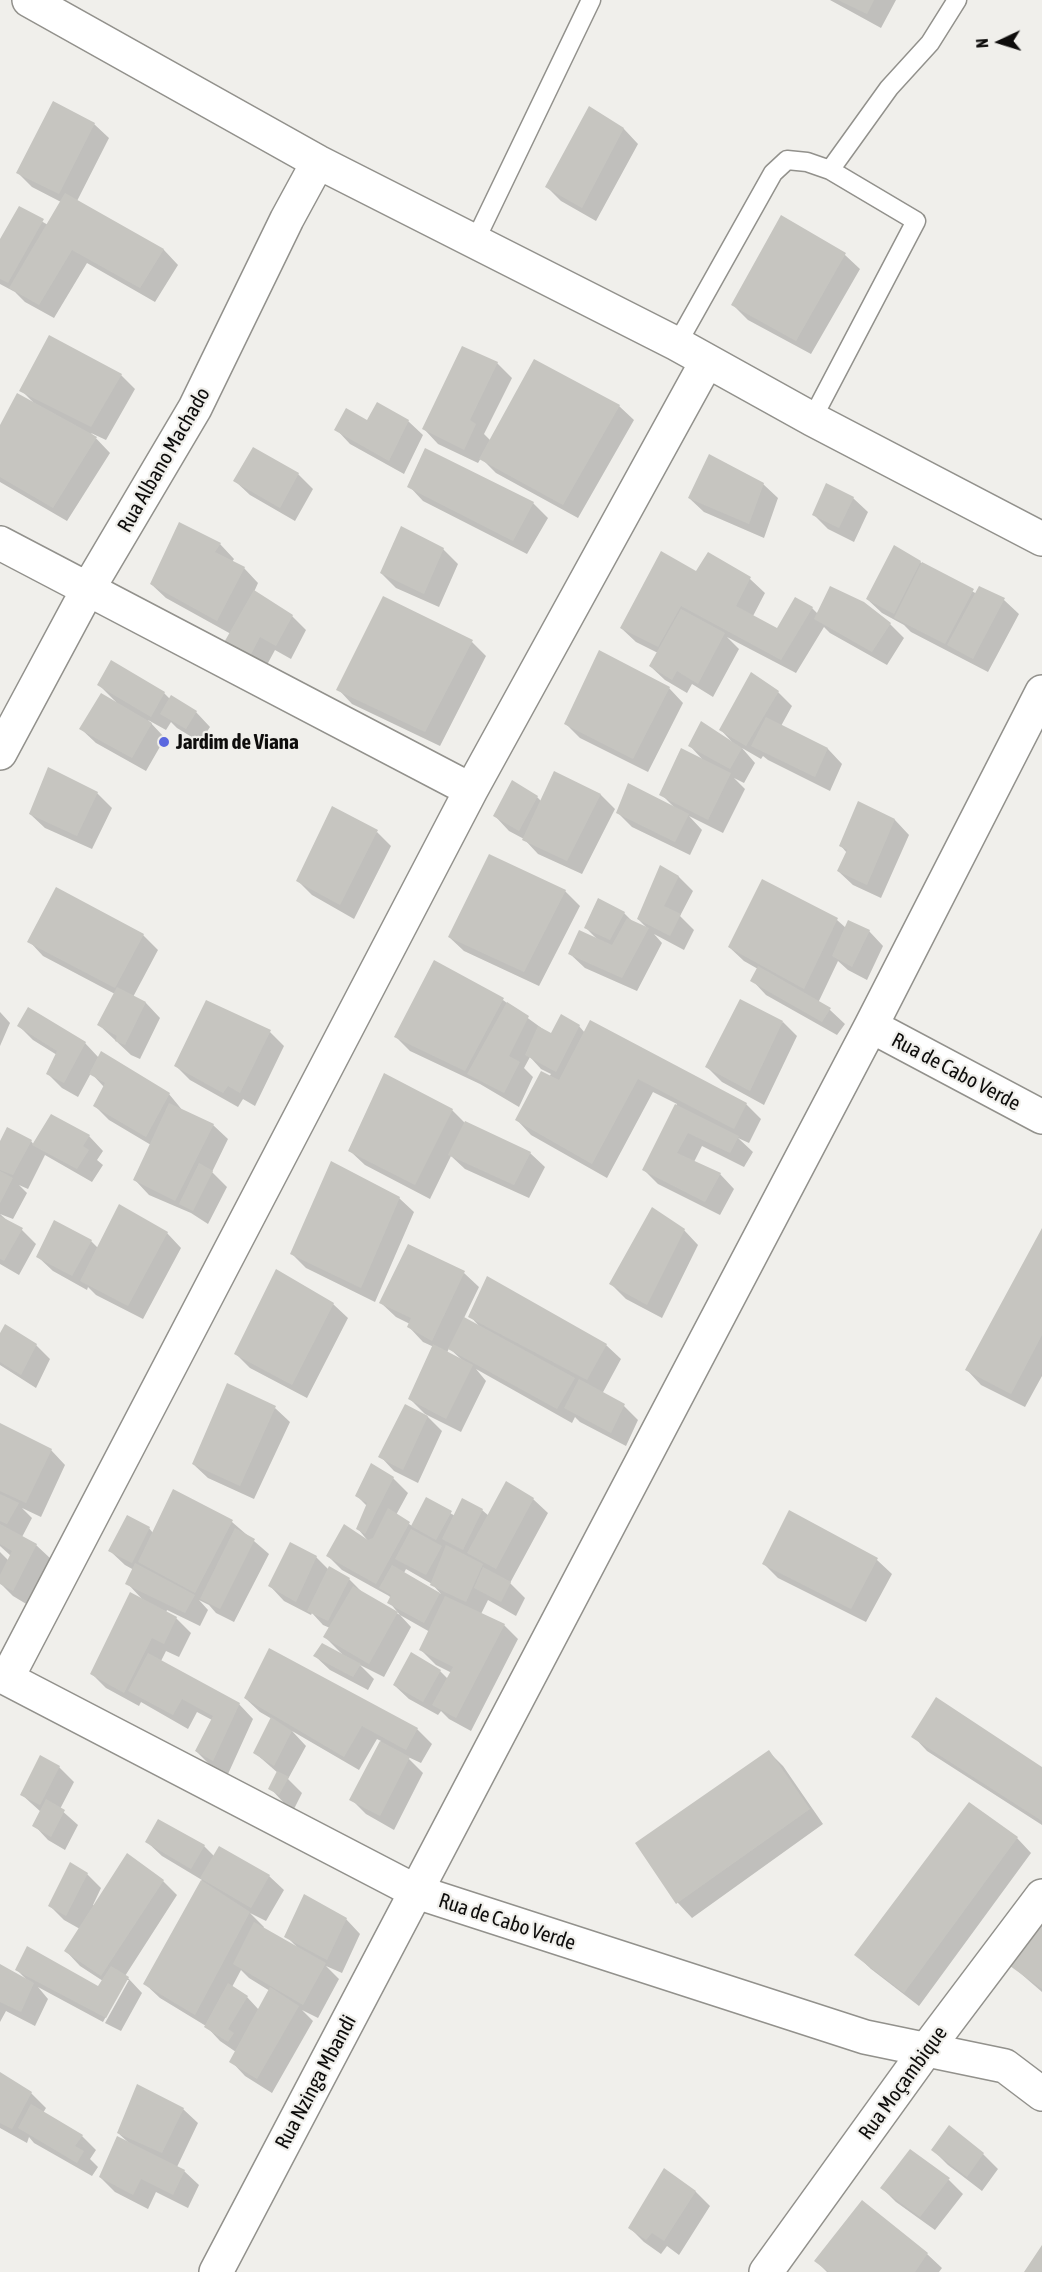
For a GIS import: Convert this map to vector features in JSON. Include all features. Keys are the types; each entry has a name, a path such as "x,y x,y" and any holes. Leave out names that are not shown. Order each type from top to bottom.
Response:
{"street":[{"path":"34,1 318,162 677,344 812,419 1042,538"},
{"name":"Rua Albano Machado","path":"0,753 88,590 195,408 287,219 318,162"},
{"path":"3,1676 471,790 707,361"},
{"path":"0,543 471,790"},
{"name":"Rua Nzinga Mbandi","path":"216,2272 871,1026 1042,692"},
{"name":"Rua de Cabo Verde","path":"871,1026 1042,1117"},
{"name":"Rua de Cabo Verde","path":"3,1676 417,1892 865,2037 1005,2066 1042,2094"},
{"name":"Rua Moçambique","path":"766,2272 926,2050 1042,1896"}],"lane":[{"path":"475,241 591,0"},
{"path":"830,170 889,88 930,43 957,0"},
{"path":"677,344 773,173 787,160 807,162 830,170 916,221 812,419"}],"building":[{"path":"838,0 874,0 867,14"},
{"path":"53,101 95,123 59,194 16,173"},
{"path":"589,106 624,128 582,208 545,187"},
{"path":"65,193 164,249 140,288 72,250 39,305 9,288"},
{"path":"19,206 44,219 8,283 0,279 0,239"},
{"path":"781,215 846,253 796,341 731,305"},
{"path":"49,335 122,374 91,427 19,391"},
{"path":"462,346 498,362 470,420 476,424 464,450 422,429"},
{"path":"534,359 620,405 563,505 479,459"},
{"path":"17,393 97,437 53,508 0,477 0,425"},
{"path":"377,402 409,420 389,461 334,430 346,408 367,420"},
{"path":"253,447 299,473 280,508 233,481"},
{"path":"425,448 534,502 513,541 407,487"},
{"path":"709,454 764,483 749,524 688,498"},
{"path":"826,483 854,497 839,528 812,515"},
{"path":"179,522 221,543 215,552 245,567 217,621 150,584"},
{"path":"401,526 444,548 424,594 380,573"},
{"path":"894,545 921,561 894,614 866,599"},
{"path":"661,551 696,571 708,552 751,577 736,606 777,628 795,597 813,607 781,660 681,606 658,647 620,628"},
{"path":"922,562 974,589 945,644 894,618"},
{"path":"830,586 864,602 891,623 872,652 814,619"},
{"path":"979,586 1005,598 973,659 947,645"},
{"path":"254,590 293,615 276,646 260,637 248,660 222,646"},
{"path":"383,596 473,640 425,732 336,690"},
{"path":"681,609 725,633 698,684 677,671 672,680 649,666"},
{"path":"599,650 670,687 633,759 564,724"},
{"path":"111,660 165,692 151,717 97,685"},
{"path":"751,672 779,691 746,746 719,730"},
{"path":"101,693 152,723 132,758 79,729"},
{"path":"171,695 197,711 186,729 160,714"},
{"path":"766,717 828,748 815,777 751,746"},
{"path":"701,721 742,748 730,769 688,746"},
{"path":"681,748 731,773 708,820 659,795"},
{"path":"48,767 98,792 77,836 29,814"},
{"path":"554,771 601,794 567,861 522,840"},
{"path":"512,780 538,796 519,831 493,816"},
{"path":"628,783 689,814 675,842 616,813"},
{"path":"858,801 895,819 867,885 837,871 847,850 839,846"},
{"path":"332,806 378,830 340,905 296,881"},
{"path":"489,854 566,890 524,972 448,937"},
{"path":"660,865 679,876 664,906 681,914 670,936 637,919"},
{"path":"762,879 838,918 804,989 728,947"},
{"path":"56,887 144,934 115,988 27,942"},
{"path":"598,898 625,912 610,940 584,928"},
{"path":"627,918 649,928 622,978 568,954 579,930 612,945"},
{"path":"848,920 870,930 852,967 832,956"},
{"path":"434,960 504,998 465,1071 394,1037"},
{"path":"758,966 831,1008 822,1022 750,981"},
{"path":"117,987 146,1002 125,1045 115,1041 117,1036 97,1025"},
{"path":"740,999 783,1021 750,1091 705,1067"},
{"path":"206,1000 271,1030 240,1093 228,1086 223,1093 174,1066"},
{"path":"507,1002 529,1016 509,1056 520,1062 504,1093 467,1074"},
{"path":"28,1007 86,1042 64,1083 46,1074 57,1051 17,1026"},
{"path":"561,1014 580,1025 556,1072 525,1055 538,1026 551,1033"},
{"path":"590,1020 747,1103 734,1129 638,1079 592,1164 515,1120 541,1071 559,1080"},
{"path":"101,1051 170,1093 146,1137 93,1106 105,1083 89,1074"},
{"path":"384,1073 453,1109 415,1185 348,1151"},
{"path":"169,1103 214,1124 175,1201 133,1180"},
{"path":"675,1104 739,1136 730,1153 688,1133 677,1153 721,1173 705,1202 642,1170"},
{"path":"51,1114 90,1135 83,1146 89,1150 77,1169 32,1145"},
{"path":"465,1121 531,1152 514,1185 448,1155"},
{"path":"7,1127 32,1140 13,1175 0,1170 0,1141"},
{"path":"331,1161 400,1197 361,1288 290,1254"},
{"path":"199,1163 213,1171 193,1211 179,1204"},
{"path":"0,1171 13,1178 0,1203"},
{"path":"119,1204 168,1232 128,1306 80,1281"},
{"path":"652,1207 685,1229 647,1305 609,1284"},
{"path":"0,1216 23,1228 4,1261 0,1259"},
{"path":"54,1220 92,1240 72,1276 36,1257"},
{"path":"1042,1228 1042,1335 1011,1394 965,1370"},
{"path":"408,1244 465,1271 432,1341 407,1327 411,1318 379,1303"},
{"path":"276,1269 334,1303 292,1385 234,1354"},
{"path":"487,1276 607,1344 587,1380 468,1317"},
{"path":"464,1317 575,1378 557,1409 448,1349"},
{"path":"5,1324 37,1344 21,1375 0,1362 0,1333"},
{"path":"433,1344 473,1365 446,1419 408,1399"},
{"path":"579,1379 625,1404 611,1433 564,1408"},
{"path":"227,1383 276,1406 240,1486 192,1464"},
{"path":"405,1404 428,1416 403,1470 378,1457"},
{"path":"0,1423 52,1449 26,1503 0,1491"},
{"path":"371,1463 394,1477 365,1534 356,1529 367,1503 355,1496"},
{"path":"506,1481 534,1498 496,1569 467,1553"},
{"path":"173,1489 233,1520 195,1593 138,1562"},
{"path":"0,1494 19,1503 7,1524 0,1521"},
{"path":"426,1497 452,1511 436,1540 411,1526"},
{"path":"462,1498 483,1509 463,1550 442,1539"},
{"path":"388,1508 410,1522 376,1584 326,1556 344,1524 368,1540 373,1538"},
{"path":"789,1510 878,1558 851,1609 762,1564"},
{"path":"127,1515 150,1527 132,1563 108,1551"},
{"path":"0,1524 37,1544 13,1591 0,1584 0,1575 12,1551 0,1544"},
{"path":"235,1528 255,1539 220,1609 200,1599"},
{"path":"411,1529 442,1546 426,1575 395,1559"},
{"path":"290,1542 317,1556 296,1602 268,1586"},
{"path":"446,1545 483,1564 466,1602 430,1585"},
{"path":"135,1563 195,1595 185,1613 125,1584"},
{"path":"392,1565 440,1593 424,1623 387,1603 391,1595 379,1588"},
{"path":"329,1566 350,1578 328,1621 307,1611"},
{"path":"483,1567 511,1582 501,1602 474,1588"},
{"path":"353,1586 398,1612 369,1664 323,1637"},
{"path":"130,1592 177,1617 164,1644 152,1638 124,1693 90,1674"},
{"path":"445,1596 505,1624 456,1718 432,1705 453,1667 419,1650"},
{"path":"322,1643 361,1664 353,1677 313,1656"},
{"path":"269,1648 418,1728 406,1750 362,1726 344,1757 244,1698"},
{"path":"411,1652 441,1670 423,1702 393,1685"},
{"path":"148,1653 240,1703 213,1761 195,1751 213,1716 182,1699 173,1715 128,1691"},
{"path":"936,1697 1042,1767 1042,1821 911,1737"},
{"path":"271,1717 292,1731 274,1766 253,1753"},
{"path":"380,1741 410,1757 380,1816 349,1800"},
{"path":"769,1750 810,1809 676,1904 635,1843"},
{"path":"40,1755 60,1766 40,1805 20,1795"},
{"path":"277,1771 289,1777 279,1795 268,1789"},
{"path":"46,1799 65,1810 51,1837 32,1826"},
{"path":"969,1802 1018,1837 904,1993 854,1955"},
{"path":"158,1819 205,1845 191,1869 145,1842"},
{"path":"219,1846 270,1875 251,1908 200,1878"},
{"path":"127,1853 164,1880 101,1976 64,1951"},
{"path":"70,1862 88,1873 66,1916 48,1906"},
{"path":"201,1880 250,1912 195,2015 143,1984"},
{"path":"304,1894 347,1918 327,1960 284,1937"},
{"path":"1042,1921 1042,1989 1010,1966"},
{"path":"254,1922 326,1963 303,2005 233,1964"},
{"path":"27,1946 98,1986 111,1966 129,1977 106,2018 15,1970"},
{"path":"0,1964 34,1983 21,2012 0,2002"},
{"path":"228,1983 248,1996 228,2029 234,2033 228,2042 204,2027"},
{"path":"270,1987 299,2006 257,2079 229,2062"},
{"path":"0,2072 32,2092 12,2129 0,2123"},
{"path":"137,2084 184,2108 162,2153 117,2133"},
{"path":"31,2104 83,2135 75,2146 84,2151 77,2163 18,2128"},
{"path":"949,2125 984,2153 967,2177 931,2150"},
{"path":"117,2136 185,2170 173,2195 141,2179 133,2195 99,2177"},
{"path":"910,2149 950,2178 920,2217 880,2188"},
{"path":"664,2168 696,2191 664,2241 652,2233 646,2240 628,2228"},
{"path":"862,2200 928,2253 915,2272 829,2272 814,2261"},
{"path":"1042,2245 1042,2272 1024,2272"}],"place":[{"name":"Jardim de Viana","path":"164,742"}]}
